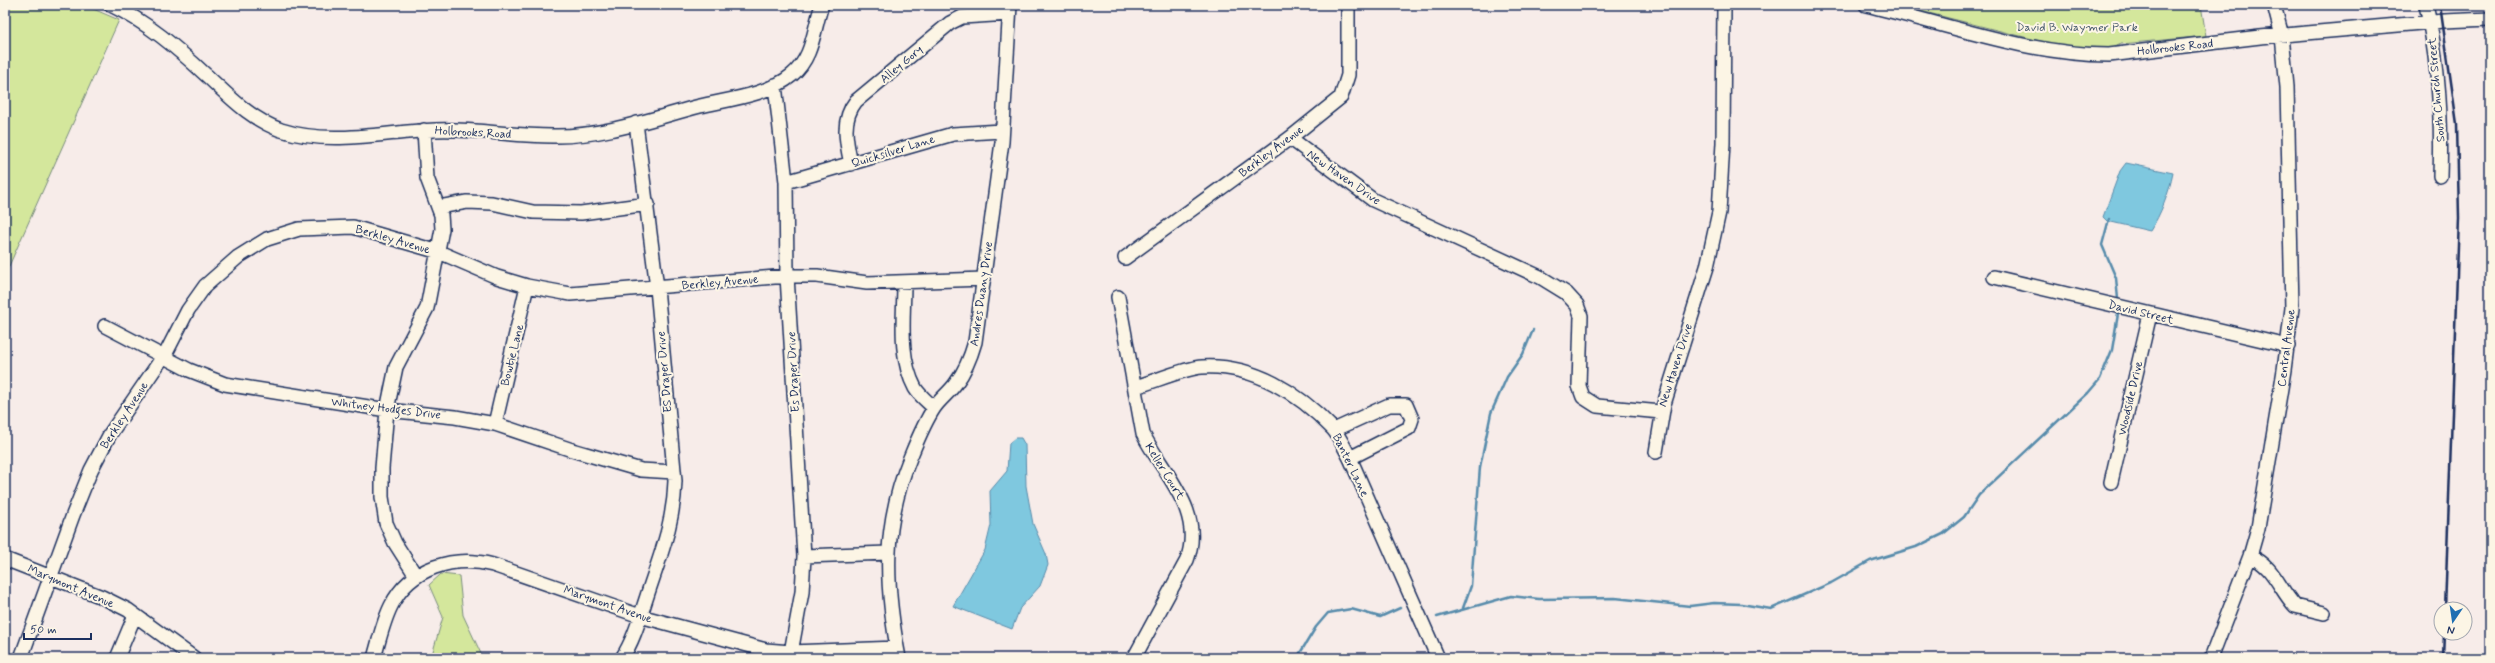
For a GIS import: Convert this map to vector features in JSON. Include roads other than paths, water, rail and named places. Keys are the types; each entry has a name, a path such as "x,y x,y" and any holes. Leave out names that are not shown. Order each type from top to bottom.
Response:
{"street":[{"name":"Holbrooks Road","path":"111,5 149,26 168,41 249,114 280,129 324,138 424,130 475,131 559,136 594,132 636,123 775,85 793,74 807,57 813,44 822,5"},
{"name":"Berkley Avenue","path":"1125,258 1290,138 1335,103 1346,87 1348,75 1348,5"},
{"name":"New Haven Drive","path":"1290,138 1373,200 1540,277 1566,293 1577,305 1581,316 1579,386 1583,397 1597,406 1662,412 1707,267 1719,212 1723,143 1724,5"},
{"name":"Holbrooks Road","path":"1866,5 2030,46 2071,54 2109,55 2282,36 2490,19"},
{"name":"Central Avenue","path":"2211,658 2250,556 2258,528 2288,346 2292,308 2289,140 2282,36 2274,5"},
{"name":"South Church Street","path":"2426,5 2430,23 2441,144 2440,176"},
{"name":"Andres Duany Drive","path":"898,653 888,553 893,509 903,477 934,408 956,383 968,364 975,342 1002,142 1001,131 1006,101 1009,9"},
{"name":"Alley Gory","path":"851,164 846,124 850,109 856,101 950,23 962,17 1009,9"},
{"name":"Es Draper Drive","path":"775,85 786,182 787,276 804,556 802,592 790,655"},
{"name":"ES Draper Drive","path":"622,658 629,648 670,529 674,506 674,472 657,288 648,204 636,123"},
{"path":"416,576 395,543 386,523 382,497 382,468 387,410 396,367 427,308 439,252 442,229 439,207 427,178 424,130"},
{"name":"Quicksilver Lane","path":"786,182 953,134 1001,131"},
{"path":"439,207 467,202 492,203 532,212 582,213 648,204"},
{"name":"Berkley Avenue","path":"20,658 91,470 110,434 163,357 188,310 205,286 238,257 267,239 299,229 353,227 439,252 497,277 527,286 570,294 657,288 787,276 817,276 867,283 904,283 984,279"},
{"name":"David Street","path":"1994,277 2288,346"},
{"path":"904,283 904,348 906,367 915,389 934,408"},
{"name":"Bowtie Lane","path":"495,424 527,286"},
{"name":"Keller Court","path":"1118,297 1143,434 1151,451 1185,501 1191,523 1190,551 1187,560 1134,658"},
{"name":"Woodside Drive","path":"2110,482 2150,314"},
{"name":"Whitney Hodges Drive","path":"105,326 188,370 225,384 387,410 455,417 495,424 572,450 641,470 674,472"},
{"name":"Banter Lane","path":"1135,387 1201,367 1228,367 1254,373 1280,387 1334,430 1350,458 1438,658"},
{"path":"1334,430 1389,404 1406,405 1412,419 1408,428 1350,458"},
{"path":"1656,452 1662,412"},
{"path":"804,556 888,553"},
{"path":"2250,556 2263,563 2274,574 2295,606 2324,613"},
{"name":"Marymont Avenue","path":"5,560 102,597 135,615 194,658"},
{"name":"Marymont Avenue","path":"374,658 390,607 402,589 416,576 433,567 454,561 480,562 640,616 743,645 790,655 898,653"},
{"path":"117,658 135,615"}],"water":[{"path":"2126,163 2173,173 2164,203 2158,218 2150,231 2107,221 2103,217 2120,171"},
{"path":"1015,438 1021,438 1025,445 1026,486 1033,524 1046,554 1048,565 1040,586 1020,608 1012,629 953,606 985,550 991,525 990,491 1007,471 1009,443"}],"waterway":[{"path":"2109,219 2102,245 2116,278 2118,299"},
{"path":"1437,617 1511,596 1539,599 1615,598 1690,606 1714,603 1741,604 1771,609 1831,583 1870,561 1916,547 1943,534 1964,517 1979,495 2088,393 2100,379 2112,350 2118,314"},
{"path":"1463,608 1471,586 1480,467 1491,413 1507,377 1523,354 1533,330"},
{"path":"1297,658 1316,627 1328,613 1351,609 1380,617 1400,608"}],"railway":[{"path":"2440,5 2457,124 2459,218 2445,601"},
{"path":"2443,658 2444,641"}],"park label":[{"name":"David B. Waymer Park","path":"2077,27"}]}
